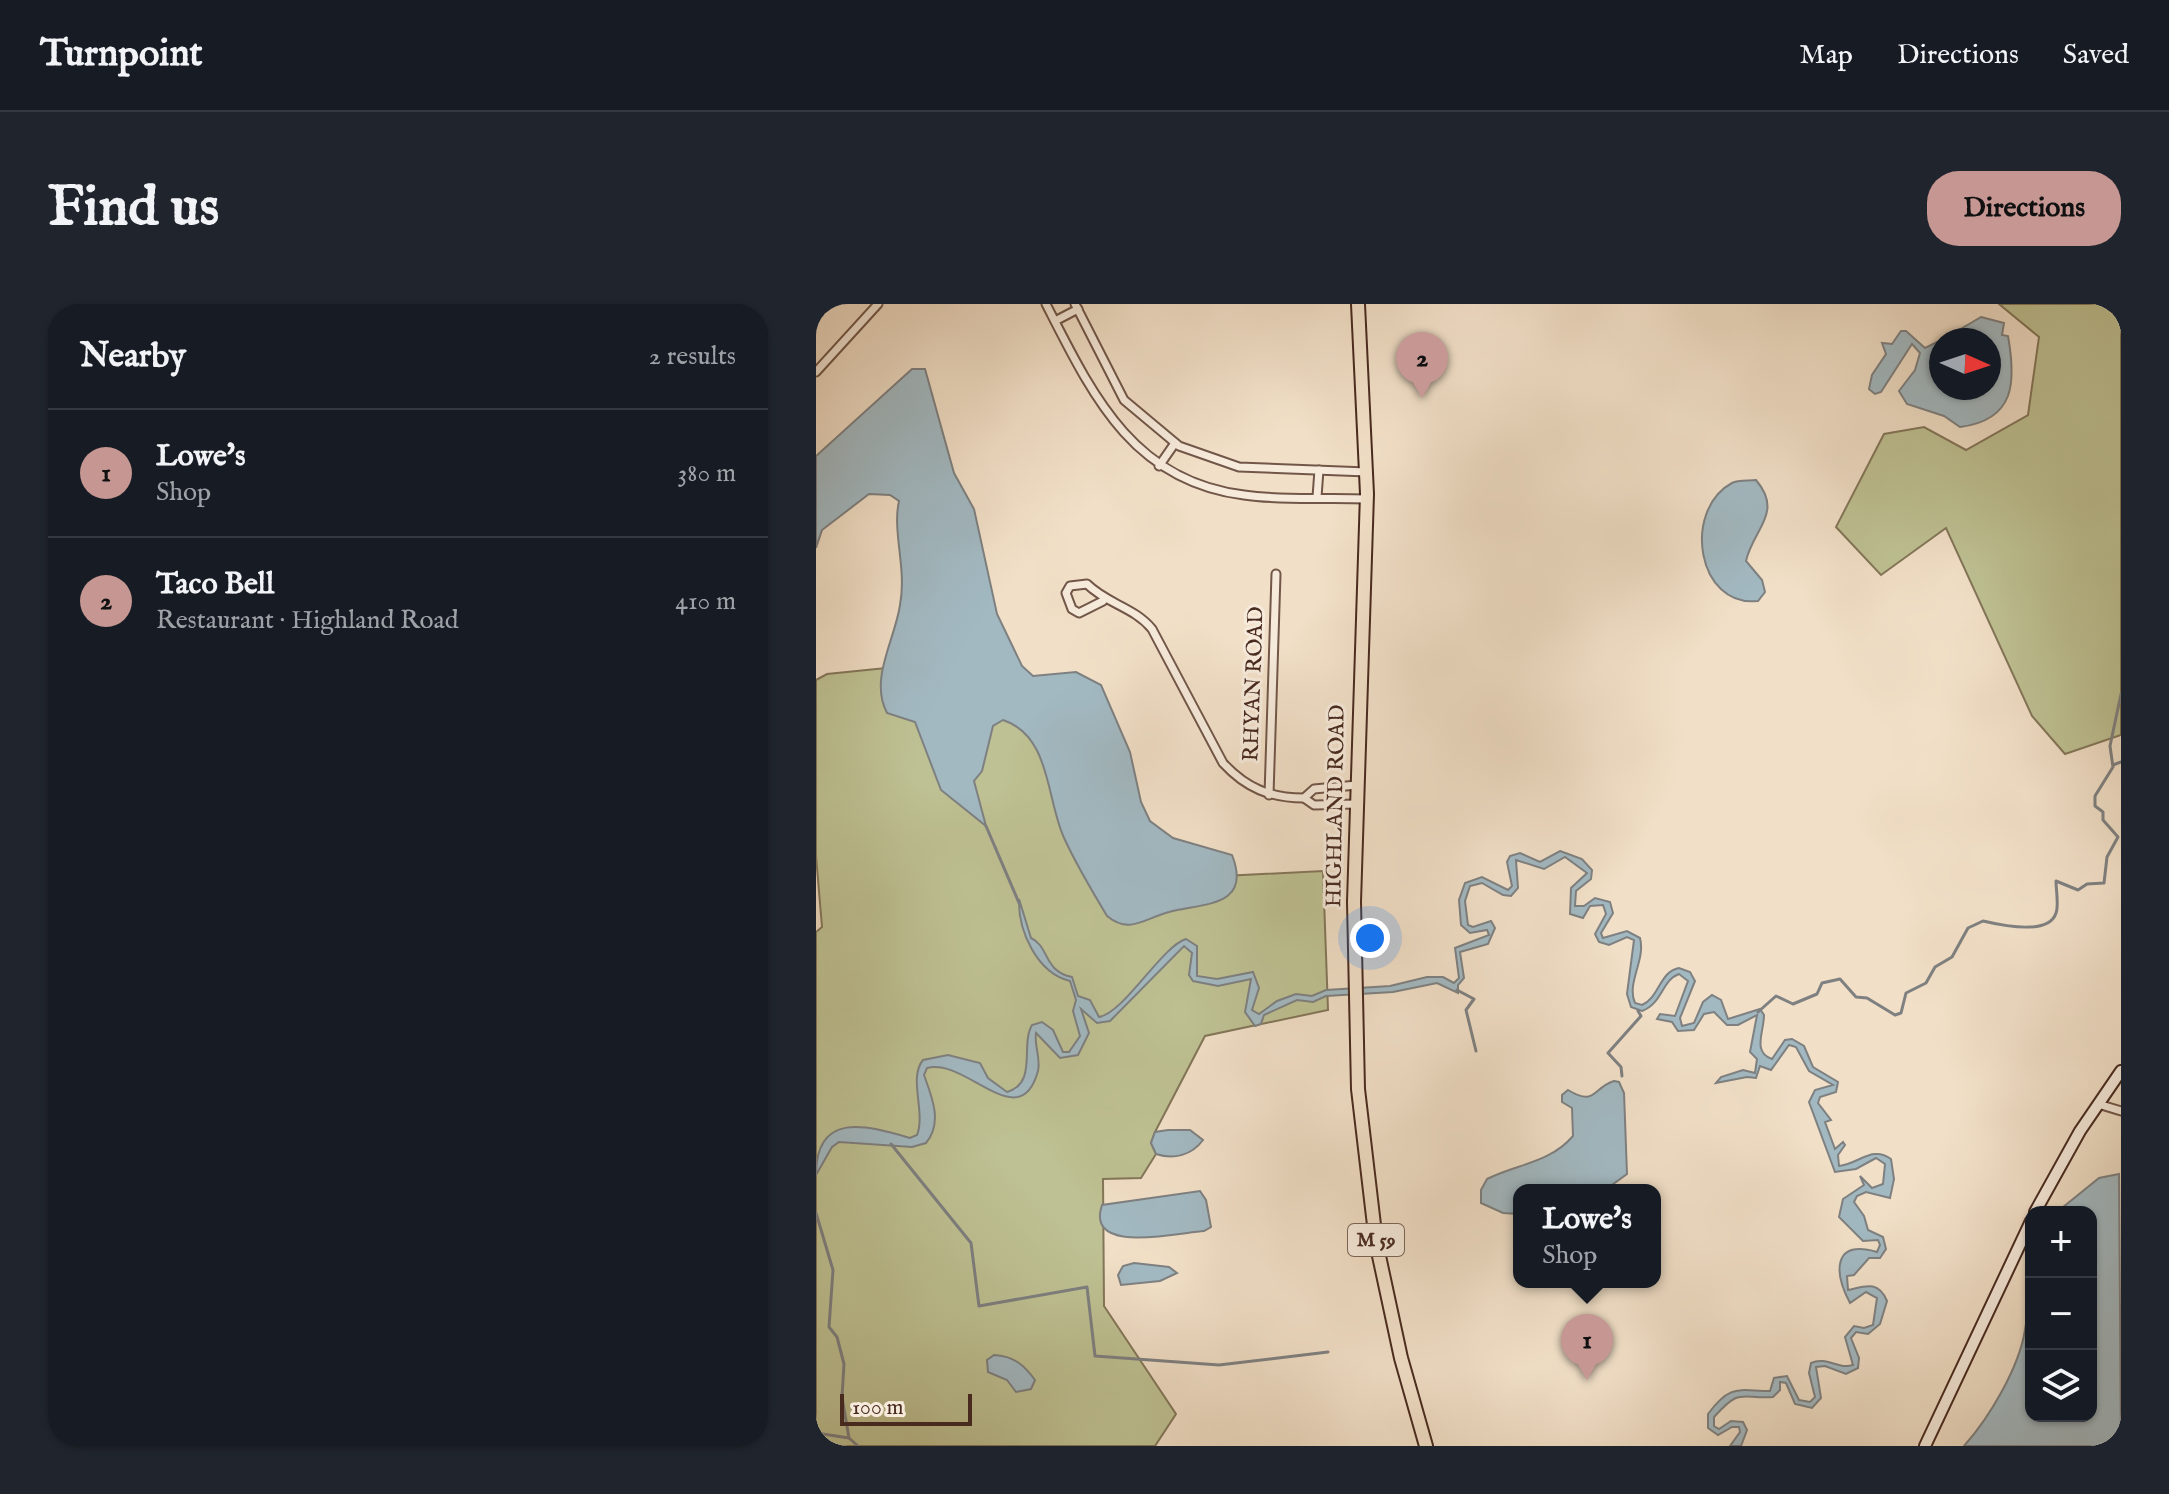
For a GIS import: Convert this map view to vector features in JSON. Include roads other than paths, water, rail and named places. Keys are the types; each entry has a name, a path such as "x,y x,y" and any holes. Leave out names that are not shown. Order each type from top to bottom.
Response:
{"highway":[{"name":"HIGHLAND ROAD","path":"1358,304 1367,499 1357,785 1355,1028 1362,1137 1376,1242 1398,1345 1426,1446"}],"street":[{"path":"816,372 878,304"},
{"path":"1046,304 1097,400 1134,445 1159,466 1178,477 1244,495 1367,499"},
{"path":"1055,321 1076,306 1124,400 1175,443 1239,467 1367,472"},
{"path":"1159,466 1175,443"},
{"path":"1317,497 1319,470"},
{"name":"RHYAN ROAD","path":"1269,795 1276,574"},
{"path":"1103,601 1079,613 1072,609 1066,593 1070,586 1087,584 1103,601 1141,615 1152,629 1223,763 1239,780 1269,795 1304,798 1314,805 1357,804"},
{"path":"1304,798 1314,789 1357,785"},
{"path":"2038,1206 2098,1104 2121,1071"},
{"path":"2098,1104 2121,1111"},
{"path":"1925,1446 2025,1234"}],"water":[{"path":"1981,317 2004,323 2002,335 2008,336 2011,353 2011,383 2002,407 1992,416 1960,427 1944,416 1907,404 1899,391 1915,370 1920,353 1912,344 1881,392 1875,394 1869,389 1872,375 1886,354 1882,343 1892,344 1901,331 1906,331 1925,348 1929,346 1929,400 2001,400 2001,328 1962,328"},
{"path":"912,369 925,369 954,473 974,509 997,614 1022,666 1033,676 1076,672 1101,685 1130,752 1141,802 1150,821 1173,838 1232,855 1237,872 1236,885 1230,894 1220,900 1130,925 1115,922 1107,916 1070,850 1059,825 1039,755 1031,740 1019,728 1003,720 993,726 982,771 974,781 986,826 941,790 915,722 887,713 882,700 882,673 902,591 897,525 899,501 890,495 869,494 822,530 816,548 816,456"},
{"path":"1756,480 1764,492 1767,512 1746,561 1762,580 1765,592 1758,601 1737,599 1721,589 1710,574 1703,555 1702,534 1706,514 1716,496 1732,483"},
{"path":"1560,851 1582,859 1592,870 1591,879 1576,891 1575,906 1584,906 1595,898 1610,902 1613,913 1601,933 1603,938 1627,931 1640,938 1633,988 1635,1003 1642,1005 1648,1001 1667,974 1679,968 1690,972 1695,981 1680,1018 1682,1026 1694,1023 1703,1002 1712,995 1721,1000 1728,1019 1760,1009 1764,1015 1760,1041 1766,1056 1772,1059 1785,1040 1792,1039 1804,1046 1813,1067 1838,1082 1836,1092 1820,1097 1818,1103 1831,1120 1825,1122 1835,1149 1843,1142 1845,1145 1838,1155 1839,1166 1878,1154 1891,1159 1894,1179 1890,1198 1866,1192 1857,1196 1854,1202 1864,1216 1868,1230 1883,1237 1886,1249 1880,1258 1869,1258 1854,1275 1847,1276 1848,1290 1875,1287 1887,1301 1880,1324 1868,1334 1856,1332 1851,1338 1859,1358 1858,1368 1846,1374 1825,1366 1816,1367 1821,1398 1812,1408 1795,1404 1786,1383 1780,1382 1780,1390 1773,1397 1741,1396 1730,1402 1714,1417 1714,1426 1719,1429 1731,1421 1743,1422 1747,1430 1741,1446 1730,1446 1740,1432 1739,1427 1732,1427 1718,1435 1708,1428 1708,1414 1723,1397 1743,1390 1770,1391 1774,1378 1787,1376 1799,1400 1810,1402 1815,1397 1809,1373 1811,1363 1822,1361 1853,1365 1845,1337 1854,1326 1864,1328 1873,1325 1877,1298 1866,1292 1850,1303 1841,1281 1841,1261 1852,1250 1877,1252 1880,1245 1878,1240 1863,1241 1839,1217 1843,1199 1864,1185 1860,1176 1872,1188 1883,1184 1885,1164 1876,1158 1856,1169 1835,1172 1809,1102 1815,1090 1833,1085 1809,1071 1796,1047 1789,1045 1771,1070 1760,1066 1756,1078 1716,1083 1721,1077 1743,1070 1755,1073 1757,1059 1750,1052 1757,1015 1738,1025 1727,1025 1714,1012 1704,1014 1694,1030 1678,1031 1672,1022 1657,1019 1660,1014 1675,1016 1688,981 1679,974 1669,981 1649,1008 1642,1011 1631,1007 1627,994 1634,940 1627,937 1609,945 1599,942 1595,934 1606,914 1603,905 1590,906 1583,918 1570,914 1571,888 1587,873 1565,857 1544,869 1516,860 1518,888 1511,896 1482,883 1470,886 1465,901 1468,925 1473,927 1491,921 1495,928 1488,944 1460,952 1464,978 1458,985 1458,993 1437,983 1393,992 1326,996 1313,1002 1297,1000 1264,1015 1261,1024 1255,1026 1245,1012 1251,979 1218,986 1193,981 1189,975 1192,953 1184,946 1110,1021 1097,1023 1081,1009 1089,1033 1078,1055 1060,1058 1036,1033 1038,1071 1030,1089 1019,1097 1005,1096 958,1073 927,1068 924,1075 935,1118 926,1143 912,1147 839,1142 832,1147 816,1175 818,1155 824,1140 834,1132 861,1127 910,1138 917,1135 920,1116 917,1076 923,1060 948,1055 980,1063 988,1078 1007,1092 1022,1081 1032,1025 1042,1022 1053,1030 1063,1052 1069,1052 1080,1036 1073,1011 1076,1000 1070,981 1048,969 1032,949 1022,924 1019,899 1031,938 1056,970 1072,977 1078,996 1090,1000 1099,1017 1120,1004 1176,944 1186,939 1197,946 1197,976 1217,979 1253,972 1259,988 1252,1010 1259,1014 1277,1001 1296,994 1312,996 1326,990 1390,986 1427,977 1443,977 1454,983 1459,978 1455,948 1489,935 1487,930 1470,933 1461,925 1459,900 1465,883 1482,877 1508,890 1512,886 1507,862 1510,856 1520,853 1540,862"},
{"path":"1619,1082 1624,1093 1627,1174 1613,1184 1513,1184 1513,1214 1503,1213 1481,1203 1481,1190 1487,1179 1544,1158 1573,1136 1572,1108 1562,1102 1562,1095 1568,1090 1589,1096 1607,1084"},
{"path":"1190,1130 1203,1140 1182,1155 1156,1154 1151,1143 1155,1132"},
{"path":"2119,1174 2121,1446 1964,1446 1993,1407 2010,1376 2025,1330 2025,1422 2097,1422 2097,1206 2064,1206 2099,1178"},
{"path":"1200,1191 1206,1200 1211,1227 1204,1231 1136,1238 1119,1236 1107,1230 1100,1221 1102,1205"},
{"path":"1134,1263 1169,1267 1177,1273 1160,1281 1121,1285 1118,1275 1123,1266"},
{"path":"994,1355 1013,1359 1022,1366 1035,1380 1031,1389 1016,1392 1007,1380 988,1372 987,1360"}],"waterway":[{"path":"1758,1012 1776,996 1793,1004 1817,994 1822,983 1840,979 1856,997 1867,998 1895,1015 1901,1013 1906,993 1926,983 1935,967 1952,957 1968,928 1983,921 2023,927 2044,925 2052,920 2057,910 2056,881 2078,890 2087,884 2104,883 2107,857 2118,837 2103,820 2103,812 2095,806 2095,796 2113,767 2110,746 2121,694"},
{"path":"2113,765 2121,762"},
{"path":"986,826 1019,903"},
{"path":"1457,990 1474,999 1466,1010 1476,1051"},
{"path":"1622,1076 1621,1067 1608,1053 1641,1016 1638,1011"},
{"path":"891,1144 971,1243 979,1306 1087,1287 1095,1356 1219,1365 1328,1352"},
{"path":"816,1213 833,1270 829,1327 837,1337 844,1364 842,1397 849,1438"},
{"path":"816,1433 849,1438 858,1446"}],"place":[{"name":"Taco Bell","path":"1422,398"},
{"name":"Lowe's","path":"1587,1380"}]}
